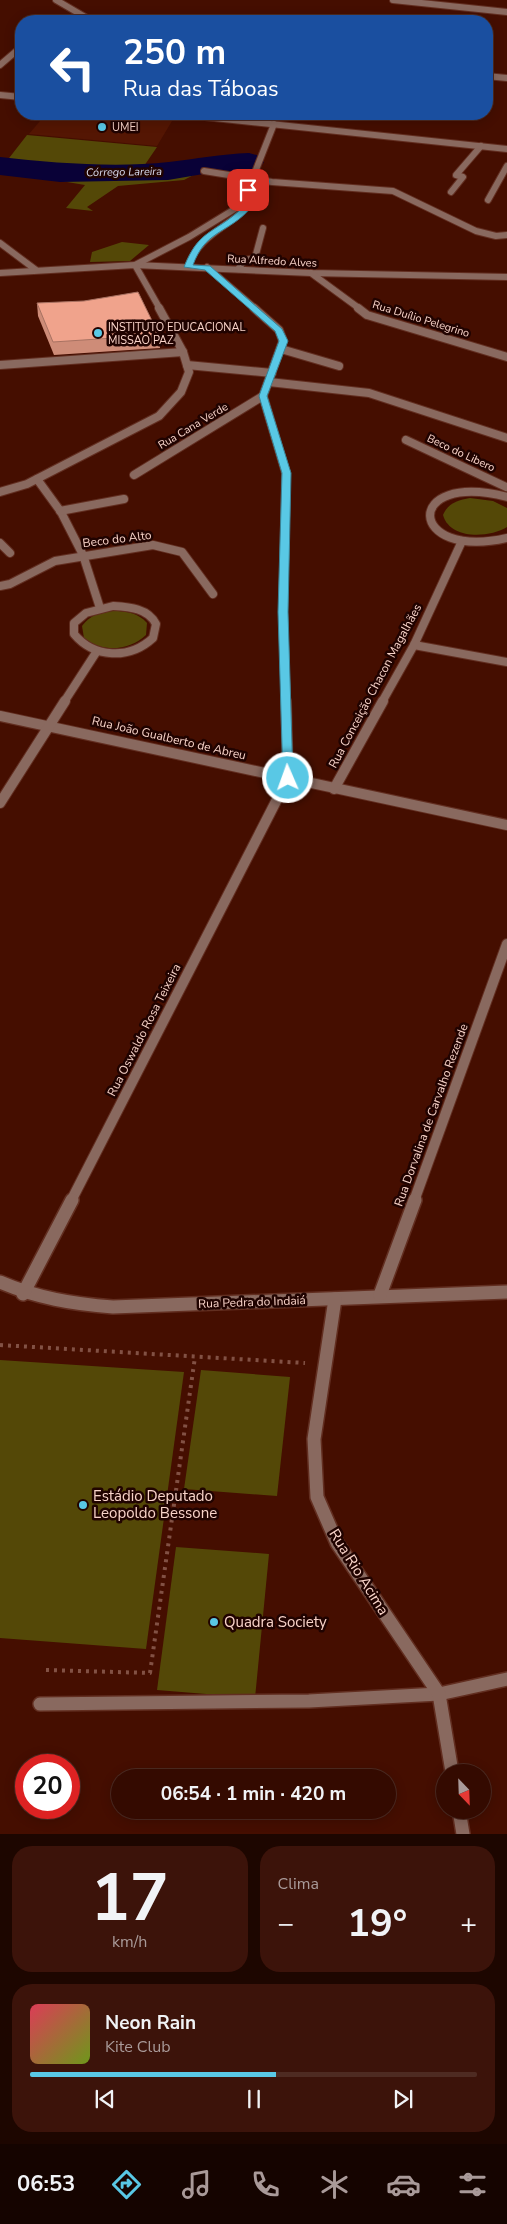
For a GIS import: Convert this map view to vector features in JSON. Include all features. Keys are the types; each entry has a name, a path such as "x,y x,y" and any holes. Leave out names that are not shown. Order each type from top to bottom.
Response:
{"street":[{"path":"56,0 76,15"},
{"path":"393,0 507,12"},
{"path":"0,65 15,52"},
{"path":"493,77 507,78"},
{"path":"0,95 15,96"},
{"path":"235,120 507,149"},
{"path":"0,492 37,479 159,416 180,392 189,372 183,352 135,265 230,214 238,207 253,179 274,124"},
{"path":"451,192 463,177 456,175 481,146"},
{"path":"488,200 507,166"},
{"path":"204,171 266,181 393,191 476,231 496,236 507,235"},
{"path":"188,267 196,248 210,234 243,212 266,181"},
{"path":"238,269 245,260 255,258 263,228"},
{"path":"0,243 36,270"},
{"name":"Rua Alfredo Alves","path":"0,273 135,265 311,273 507,277"},
{"path":"207,268 279,330 284,341 263,396 286,473 283,612 288,778"},
{"name":"Rua Duílio Pelegrino","path":"311,273 367,315 507,357"},
{"path":"281,349 339,366"},
{"path":"0,365 183,352"},
{"path":"187,365 216,366 272,373"},
{"path":"269,382 369,393 507,438"},
{"name":"Rua Cana Verde","path":"134,475 263,396"},
{"name":"Beco do Libero","path":"406,440 507,486"},
{"path":"37,479 60,511 83,555 100,608"},
{"path":"498,494 507,486"},
{"path":"507,497 483,491 452,494 432,505 428,513 434,526 448,536 462,541 479,543 507,538"},
{"path":"60,511 124,499"},
{"name":"Rua Conceição Chacon Magalhães","path":"334,789 414,645 462,541"},
{"path":"0,543 10,553 0,556"},
{"name":"Beco do Alto","path":"0,586 55,561 153,545 182,552 213,594"},
{"path":"127,607 149,615 155,622 157,629 154,637 147,644 124,652 96,652 76,641 73,634 73,626 78,618 100,608 127,607"},
{"path":"414,645 507,662"},
{"path":"0,804 96,652"},
{"name":"Rua João Gualberto de Abreu","path":"0,716 50,725 507,826"},
{"name":"Rua Oswaldo Rosa Teixeira","path":"23,1294 288,778"},
{"name":"Rua Dorvalina de Carvalho Rezende","path":"380,1295 507,944"},
{"name":"Rua Pedra do Indaiá","path":"0,1282 23,1294 99,1307 335,1299 380,1295 507,1292"},
{"name":"Rua Rio Acima","path":"335,1299 314,1439 317,1497 337,1543 439,1694 451,1764"},
{"path":"40,1704 309,1701 439,1694 507,1679"},
{"path":"460,1819 462,1834"}],"path":[{"path":"0,1345 325,1364"},
{"path":"46,1670 150,1673 195,1357"}],"shaded area":[{"name":"UMEI","path":"41,120 172,121 157,146 29,134"},
{"path":"27,135 157,147 142,169 187,164 211,166 184,180 118,186 87,207 93,211 66,208 85,185 25,175 0,174 0,164 6,162"},
{"path":"122,242 149,245 130,261 90,262 92,252"},
{"path":"470,498 493,501 507,508 507,527 481,535 462,533 453,529 443,515 445,511 454,503"},
{"path":"113,611 128,612 140,617 147,623 146,635 132,644 115,648 99,646 84,638 82,626 88,619 100,613"},
{"name":"Estádio Deputado Leopoldo Bessone","path":"0,1360 184,1372 146,1649 0,1638"},
{"path":"201,1370 290,1377 277,1496 184,1489"},
{"name":"Quadra Society","path":"176,1547 269,1554 255,1698 157,1690"}],"building":[{"name":"INSTITUTO EDUCACIONAL MISSAO PAZ","path":"138,292 159,335 53,342 37,303 84,301"}],"waterway":[{"name":"Córrego Lareira","path":"0,166 60,173 168,171 215,163 249,162"}],"place":[{"name":"UMEI","path":"102,127"},
{"name":"INSTITUTO EDUCACIONAL MISSAO PAZ","path":"98,333"},
{"name":"Estádio Deputado Leopoldo Bessone","path":"83,1505"},
{"name":"Quadra Society","path":"214,1622"}],"route":[{"path":"248,190 253,179 266,181 243,212 202,241 190,258 188,267 207,268 279,330 284,341 263,396 286,473 283,612 288,778"}]}
